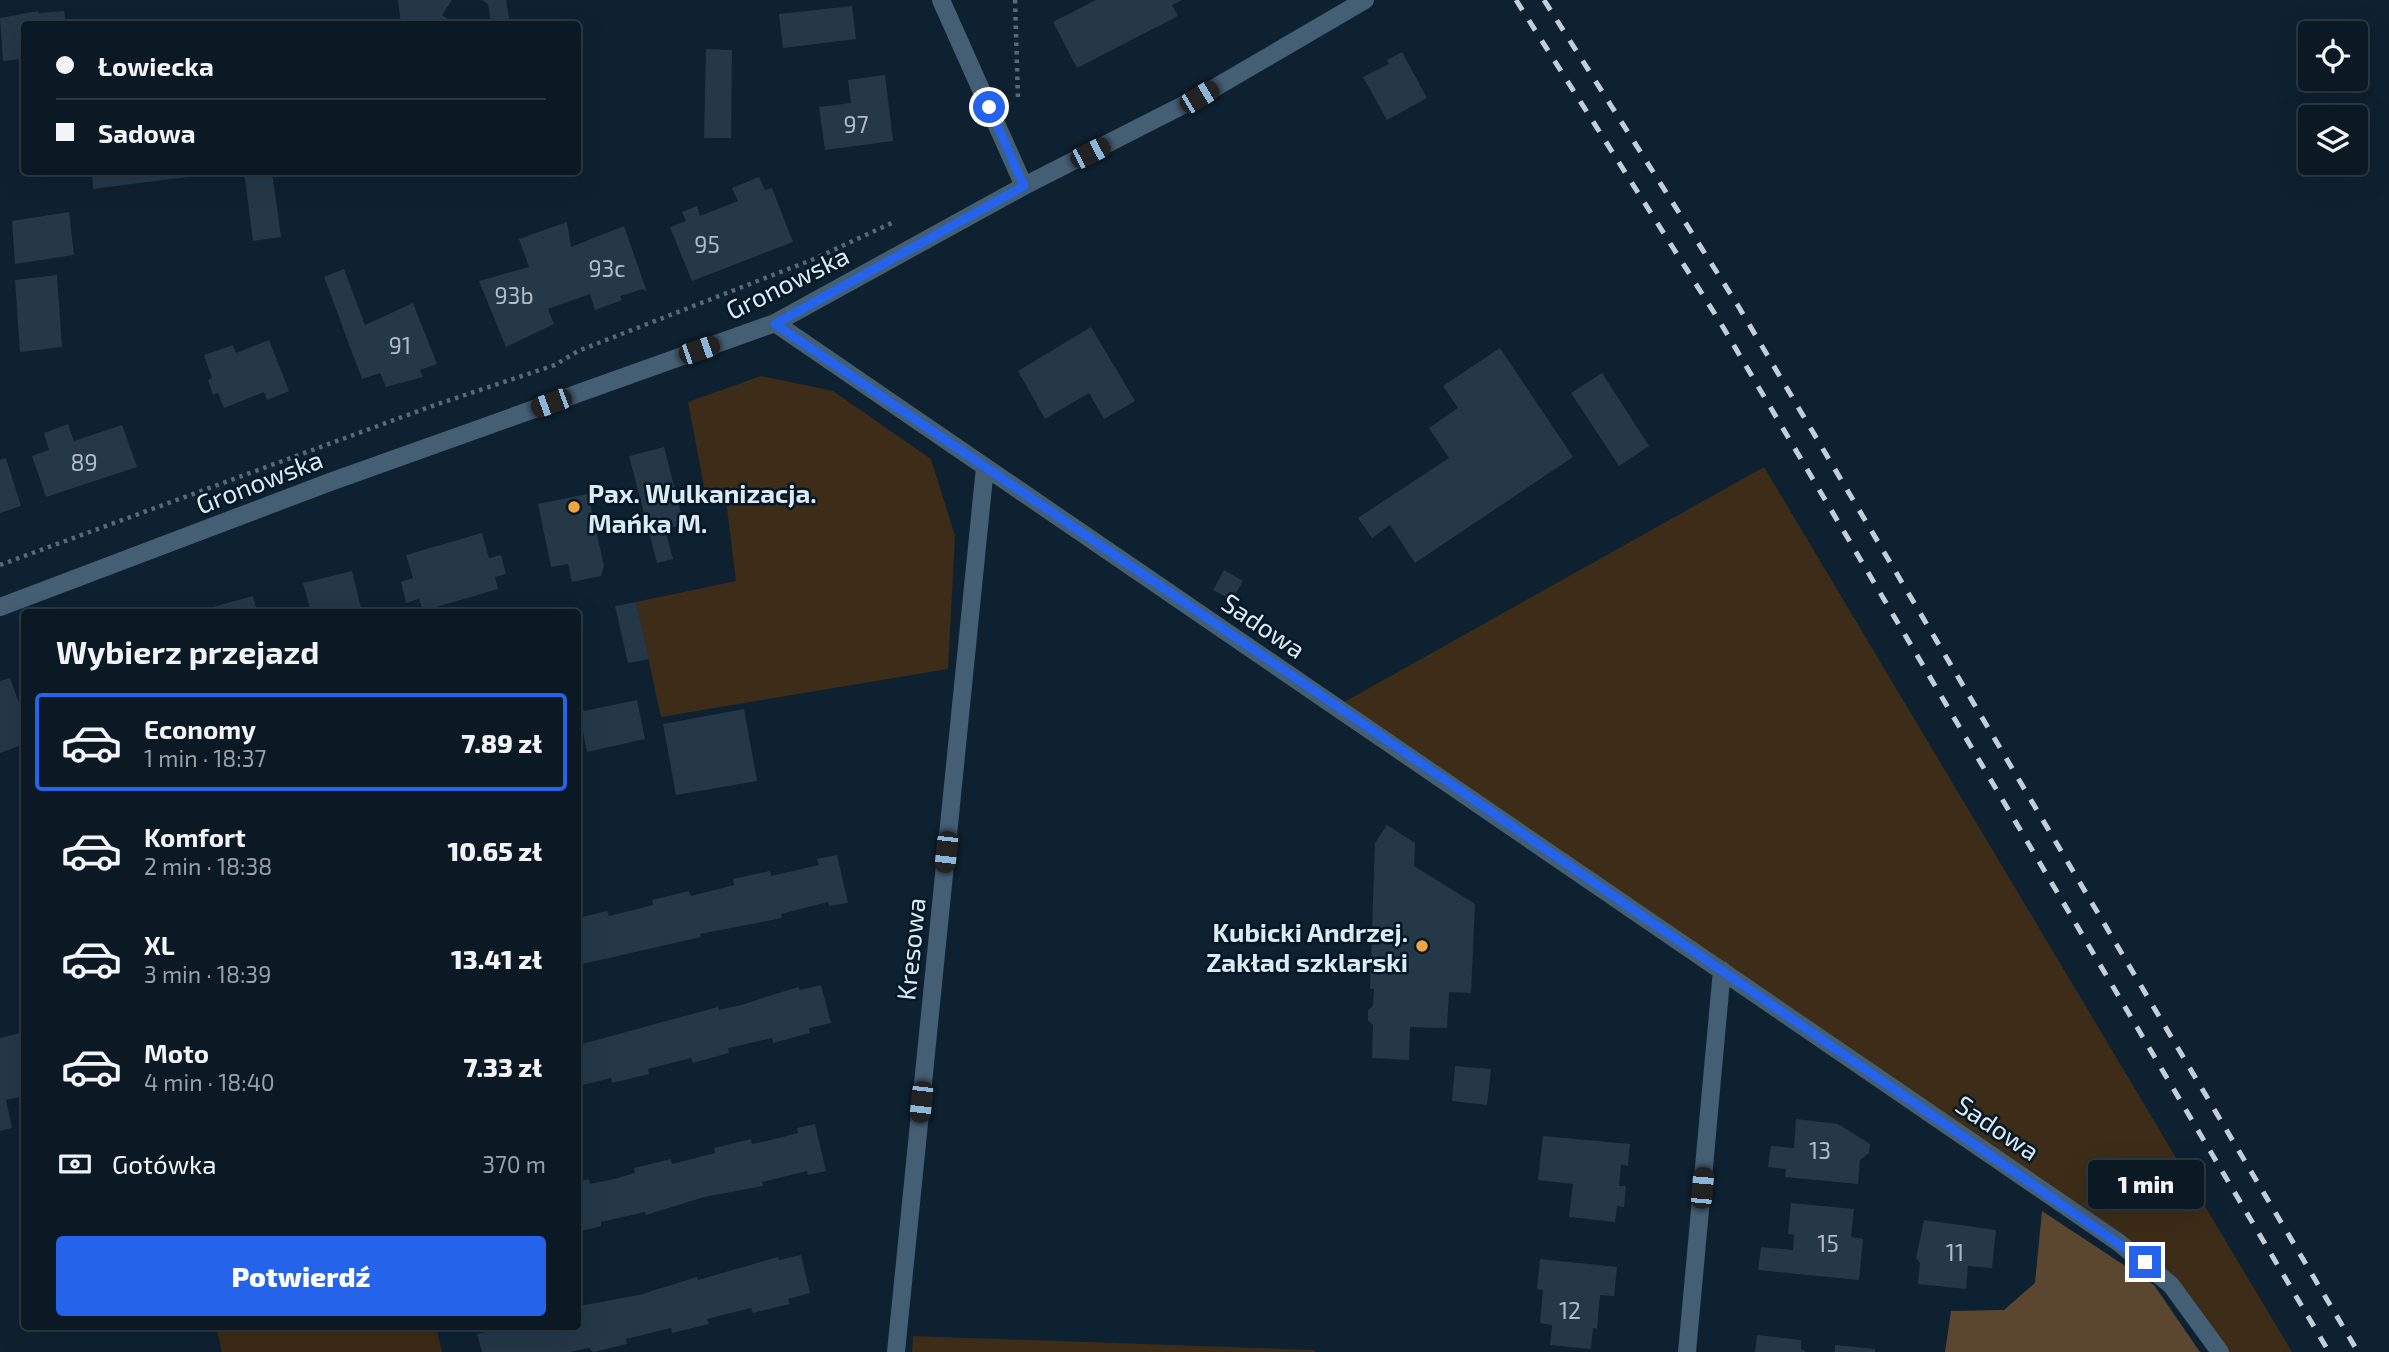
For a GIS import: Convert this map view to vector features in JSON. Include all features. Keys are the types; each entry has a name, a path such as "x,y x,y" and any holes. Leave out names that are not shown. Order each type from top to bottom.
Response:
{"street":[{"path":"942,0 1024,186"},
{"name":"Gronowska","path":"0,607 330,482 775,324 1024,186 1199,97 1365,0"},
{"name":"Sadowa","path":"775,324 2127,1248 2171,1285 2220,1352"},
{"name":"Kresowa","path":"896,1352 985,467"},
{"path":"1687,1352 1722,971"}],"path":[{"path":"1015,0 1018,105"},
{"path":"0,565 432,406 555,365 578,351 789,269 901,219"}],"shaded area":[{"path":"761,376 833,391 931,459 955,536 948,669 661,717 636,602 736,581 725,492 705,492 688,402"},
{"path":"1764,467 2292,1352 2220,1352 2171,1285 1337,706"},
{"path":"2042,1211 2154,1285 2200,1352 1945,1352 1951,1311 2004,1310 2035,1283"},
{"path":"217,1330 437,1330 442,1352 222,1352"},
{"path":"913,1336 1315,1350 1315,1352 912,1352"}],"building":[{"path":"398,0 452,0 442,15 451,21 401,21"},
{"path":"482,0 506,0 510,21 491,21 488,4"},
{"path":"1096,0 1182,0 1172,5 1178,16 1077,68 1053,22"},
{"path":"852,6 856,39 783,48 779,14"},
{"path":"38,11 64,11 66,21 21,21 21,59 3,61 0,18"},
{"path":"706,49 732,50 731,138 704,138"},
{"path":"1402,52 1427,98 1387,120 1363,77 1389,64 1387,60"},
{"path":"885,75 893,141 825,150 819,107 851,103 848,80"},
{"path":"92,175 203,175 93,189"},
{"path":"244,175 272,175 281,237 253,241"},
{"path":"759,177 765,190 772,188 793,242 692,281 670,227 686,221 682,212 697,206 700,216 738,201 732,188"},
{"path":"69,212 74,255 15,264 12,221"},
{"path":"567,222 571,247 624,226 647,292 643,289 620,296 622,300 595,310 590,294 548,309 554,324 506,347 479,281 529,267 519,239"},
{"path":"344,269 365,325 413,303 437,364 420,370 423,377 386,387 380,373 362,379 324,277"},
{"path":"57,275 62,347 20,352 15,280"},
{"path":"1091,327 1135,401 1104,419 1089,393 1045,419 1018,371"},
{"path":"269,340 289,391 267,400 264,392 224,408 218,393 213,395 208,380 212,378 204,355 233,345 236,353"},
{"path":"1500,348 1573,457 1415,563 1390,525 1372,538 1358,518 1449,458 1429,428 1458,408 1443,386"},
{"path":"1602,373 1649,446 1619,466 1571,393"},
{"path":"68,424 74,441 122,425 137,467 46,497 32,456 49,450 44,433"},
{"path":"664,447 684,525 665,529 673,559 657,563 629,456"},
{"path":"6,458 21,506 0,513 0,460"},
{"path":"588,494 604,566 601,576 572,582 568,564 551,567 538,504"},
{"path":"482,533 489,558 501,555 506,574 495,577 498,589 422,609 419,599 406,603 401,582 413,578 406,555"},
{"path":"1224,570 1243,581 1232,600 1213,590"},
{"path":"352,571 361,609 310,609 303,583"},
{"path":"253,596 256,609 206,609"},
{"path":"636,602 649,659 628,663 615,606"},
{"path":"10,678 21,709 21,745 0,753 0,681"},
{"path":"637,700 645,739 587,752 581,712"},
{"path":"744,709 757,781 676,795 663,724"},
{"name":"Kubicki Andrzej. Zakład szklarski","path":"1387,825 1415,843 1414,866 1475,904 1471,993 1449,992 1447,1028 1410,1027 1409,1060 1372,1058 1373,1025 1368,1021 1368,1010 1373,1006 1374,989 1370,989 1375,843"},
{"path":"837,855 848,903 829,906 828,902 781,914 782,918 700,934 701,937 581,964 581,917 607,911 609,916 653,905 652,900 689,891 691,896 734,885 733,879 770,871 771,876 819,865 817,859"},
{"path":"821,985 831,1023 809,1028 810,1033 773,1043 772,1038 728,1048 729,1053 693,1063 691,1058 648,1069 649,1074 612,1083 611,1078 581,1085 581,1044 718,1007 719,1010 741,1005 798,987 800,990"},
{"path":"21,1033 21,1097 6,1100 12,1128 0,1131 0,1038"},
{"path":"1455,1066 1491,1069 1487,1105 1452,1101"},
{"path":"1796,1119 1838,1124 1870,1144 1869,1153 1860,1160 1858,1184 1785,1177 1786,1169 1768,1167 1771,1146 1794,1148"},
{"path":"815,1124 826,1171 808,1175 807,1171 762,1182 763,1186 704,1197 646,1215 645,1212 601,1222 601,1226 581,1231 581,1181 589,1179 590,1184 614,1179 635,1173 634,1168 671,1159 672,1164 715,1153 714,1148 751,1139 752,1144 775,1139 798,1133 797,1128"},
{"path":"1543,1136 1630,1144 1628,1166 1621,1164 1619,1186 1626,1186 1624,1207 1617,1206 1615,1222 1569,1217 1573,1184 1538,1180"},
{"path":"1791,1203 1854,1209 1851,1237 1863,1239 1859,1280 1758,1270 1761,1247 1793,1250 1794,1235 1788,1234"},
{"path":"1924,1220 1996,1230 1992,1268 1968,1266 1966,1289 1918,1284 1920,1263 1916,1258"},
{"path":"801,1255 810,1293 788,1299 790,1304 753,1313 751,1308 707,1319 709,1324 672,1333 671,1328 626,1339 627,1344 593,1352 589,1348 570,1352 482,1352 477,1334 495,1330 581,1330 581,1306 639,1295 778,1257 779,1260"},
{"path":"1540,1259 1617,1267 1614,1296 1600,1295 1597,1329 1593,1328 1591,1349 1550,1345 1552,1325 1540,1323 1543,1290 1537,1289"},
{"path":"1757,1335 1801,1340 1801,1349 1807,1352 1755,1352"},
{"path":"1835,1345 1875,1349 1875,1352 1835,1352"}],"railway":[{"path":"1516,0 1720,322 2329,1352"},
{"path":"1544,0 1737,304 2358,1352"}],"place":[{"name":"Pax. Wulkanizacja. Mańka M.","path":"574,507"},
{"name":"Kubicki Andrzej. Zakład szklarski","path":"1422,946"}],"route":[{"path":"989,107 1024,186 775,324 1400,749 2145,1262"}]}
